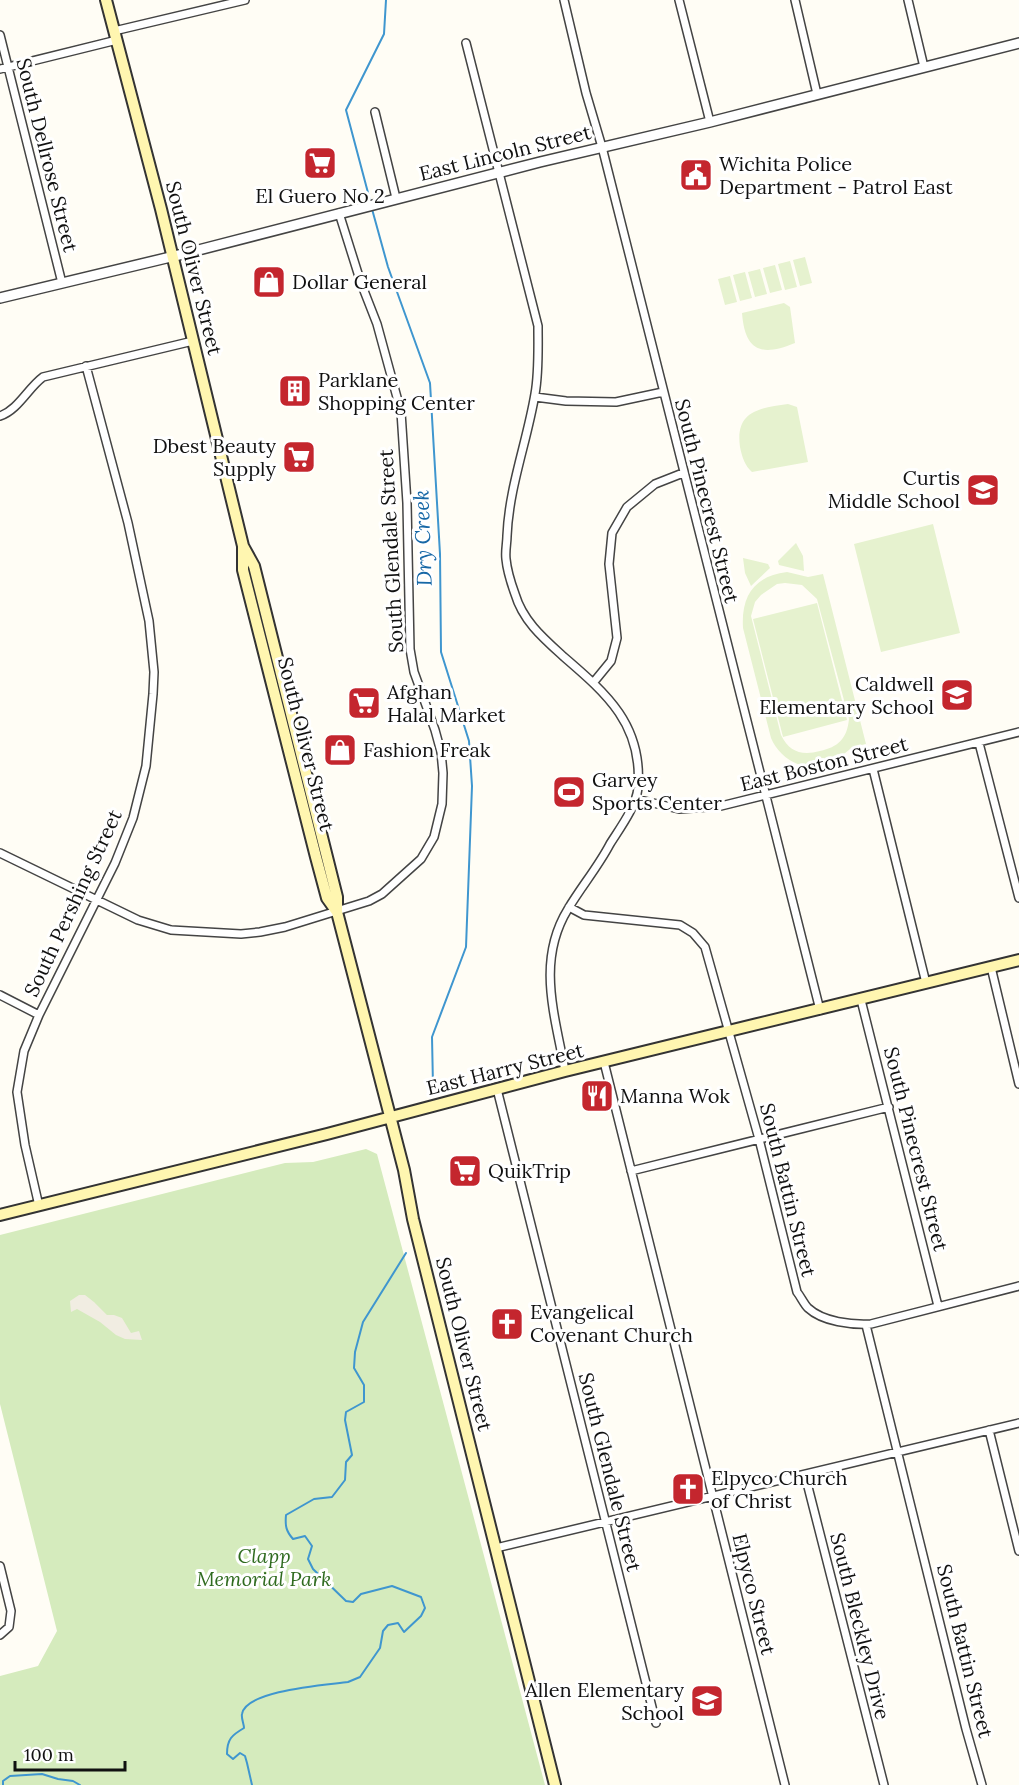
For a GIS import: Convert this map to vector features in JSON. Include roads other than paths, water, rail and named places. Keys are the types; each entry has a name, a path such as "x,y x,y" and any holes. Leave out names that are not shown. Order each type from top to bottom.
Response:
{"main road":[{"name":"South Oliver Street","path":"106,0 243,546 243,570 327,898 337,912 404,1170 413,1219 555,1785"},
{"name":"East Harry Street","path":"0,1215 565,1071 1019,960"}],"street":[{"path":"4,68 220,3 245,0"},
{"name":"South Pinecrest Street","path":"564,0 820,1010"},
{"path":"679,0 710,122"},
{"path":"795,0 818,94"},
{"path":"908,0 924,67"},
{"name":"South Dellrose Street","path":"0,35 4,68 62,283"},
{"path":"466,43 538,327 539,358 535,397 516,475 508,520 506,558 515,596 534,631 593,683 625,720 637,756 636,799 603,858 569,907 554,940 549,963 549,981 565,1071"},
{"name":"East Lincoln Street","path":"0,298 172,257 396,198 710,122 1019,43"},
{"path":"375,112 396,198"},
{"name":"South Glendale Street","path":"337,912 369,902 382,894 421,859 434,837 438,824 442,804 443,773 435,730 414,672 410,649 407,503 401,412 377,324 361,283 339,213"},
{"path":"0,416 8,414 43,377 193,341"},
{"name":"South Pershing Street","path":"39,1206 25,1145 17,1092 24,1051 39,1015 119,854 133,818 146,766 154,672 148,621 128,523 86,366"},
{"path":"535,397 566,401 616,402 663,392"},
{"path":"593,683 611,662 616,638 609,564 612,533 627,507 655,484 683,473"},
{"name":"East Boston Street","path":"636,799 679,808 721,806 1019,732"},
{"path":"979,742 1019,898"},
{"path":"873,770 926,983"},
{"path":"0,852 138,920 171,930 241,934 260,932 337,912"},
{"name":"South Battin Street","path":"569,907 584,915 680,925 693,933 705,947 759,1139 797,1292 809,1309 831,1320 852,1325 866,1325 982,1785"},
{"path":"991,967 1019,1084"},
{"path":"0,995 39,1015"},
{"name":"South Pinecrest Street","path":"861,1000 938,1306"},
{"name":"Elpyco Street","path":"604,1062 785,1785"},
{"name":"South Glendale Street","path":"497,1089 656,1723"},
{"path":"631,1170 889,1107"},
{"path":"866,1325 1019,1286"},
{"path":"496,1548 1019,1423"},
{"path":"989,1430 1019,1551"},
{"name":"South Bleckley Drive","path":"805,1475 884,1785"},
{"path":"0,1566 11,1611 9,1627 0,1635"}],"waterway":[{"name":"Dry Creek","path":"371,204 346,110 384,34 386,0"},
{"name":"Dry Creek","path":"372,209 388,267 430,383 440,554 441,652 469,741 472,786 466,947 432,1037 433,1086"},
{"name":"Dry Creek","path":"252,1785 245,1756 240,1753 233,1759 227,1754 231,1738 244,1728 242,1714 247,1706 257,1699 272,1694 348,1682 360,1677 380,1648 383,1631 388,1625 398,1623 404,1632 421,1616 425,1608 421,1597 392,1586 361,1594 353,1602 346,1601 313,1569 308,1559 312,1546 305,1536 293,1539 287,1531 286,1522 286,1515 314,1499 332,1497 345,1480 346,1462 352,1455 345,1420 346,1412 364,1402 364,1385 354,1368 355,1352 363,1322 406,1253"},
{"name":"Dry Creek","path":"3,1785 3,1781 10,1776 42,1774 73,1781 80,1785"}],"place":[{"name":"El Guero No 2","path":"320,163"},
{"name":"Wichita Police Department - Patrol East","path":"696,175"},
{"name":"Dollar General","path":"269,282"},
{"name":"Parklane Shopping Center","path":"295,391"},
{"name":"Dbest Beauty Supply","path":"299,457"},
{"name":"Curtis Middle School","path":"983,490"},
{"name":"Caldwell Elementary School","path":"957,695"},
{"name":"Afghan Halal Market","path":"364,703"},
{"name":"Fashion Freak","path":"340,750"},
{"name":"Garvey Sports Center","path":"569,792"},
{"name":"Manna Wok","path":"597,1096"},
{"name":"QuikTrip","path":"465,1171"},
{"name":"Evangelical Covenant Church","path":"507,1324"},
{"name":"Elpyco Church of Christ","path":"688,1489"},
{"name":"Allen Elementary School","path":"707,1701"}],"park label":[{"name":"Clapp Memorial Park","path":"264,1568"}]}
